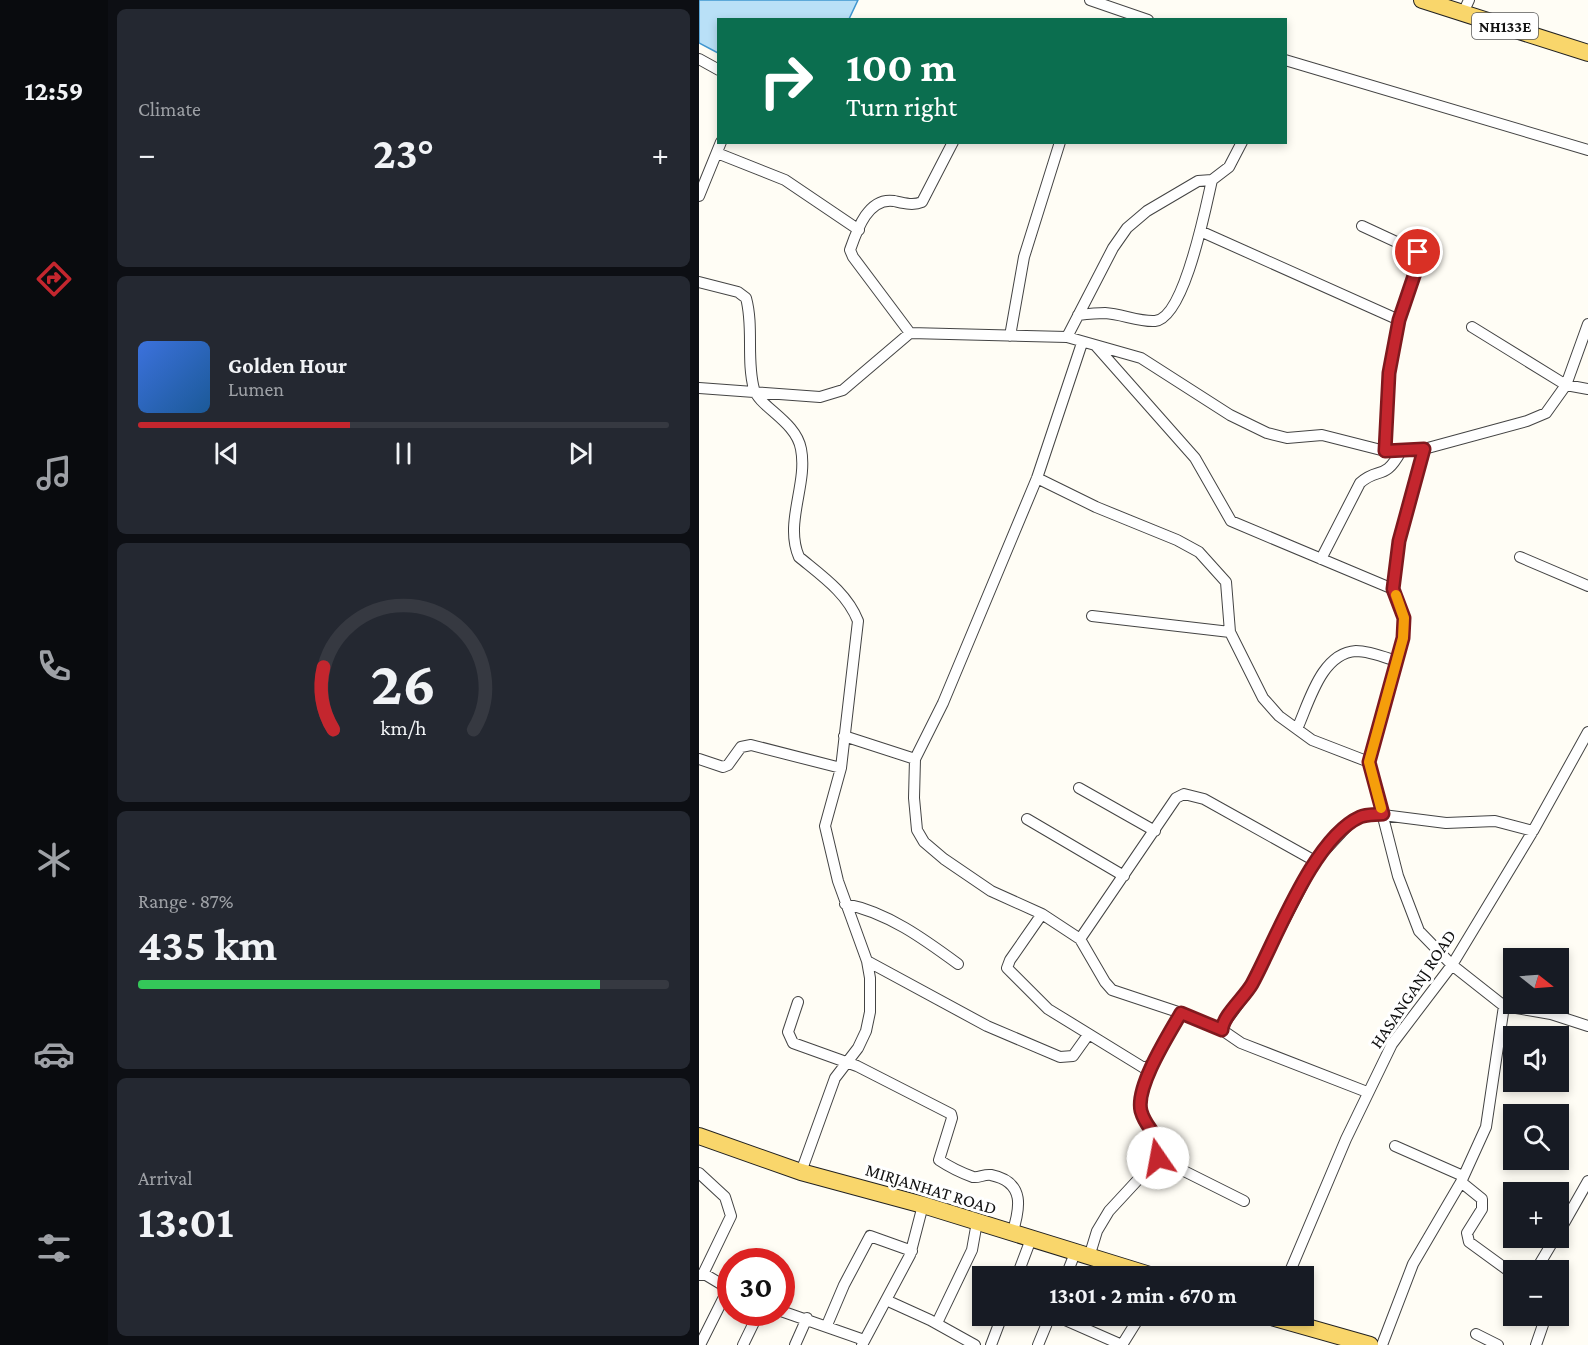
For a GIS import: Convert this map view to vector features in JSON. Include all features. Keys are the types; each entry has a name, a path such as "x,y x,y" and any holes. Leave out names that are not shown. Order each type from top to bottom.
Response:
{"main road":[{"name":"NH133E","path":"1422,0 1466,6 1588,53"},
{"name":"MIRJANHAT ROAD","path":"699,1136 801,1172 923,1205 1119,1266"},
{"path":"1303,1326 1362,1344"}],"street":[{"path":"1090,0 1110,14 1135,18"},
{"path":"699,59 717,69"},
{"path":"1287,61 1588,150"},
{"path":"910,333 851,254 867,213 877,202 885,200 911,204 922,202 952,144"},
{"path":"1009,336 1024,257 1059,144"},
{"path":"1067,338 1113,248 1127,228 1147,211 1198,181 1212,180 1229,167 1241,144"},
{"path":"699,196 719,148 785,180 859,230"},
{"path":"1078,315 1106,313 1154,321 1166,316 1175,302 1194,257 1212,180"},
{"path":"1362,226 1418,252 1419,261 1399,320 1389,373 1385,451"},
{"path":"1200,231 1399,320"},
{"path":"699,282 738,292 745,297 754,391 799,438 803,465 796,508 796,550 799,557 839,590 853,607 858,621 841,768 825,826 826,839 845,904 867,961 871,988 869,1023 858,1048 835,1078 801,1172"},
{"path":"699,388 820,397 831,395 843,390 910,333 1067,338 1141,358 1230,415 1267,433 1287,438 1322,435 1385,451 1401,451 1424,449 1527,421 1546,413 1566,385 1588,324"},
{"path":"1472,327 1566,385 1588,389"},
{"path":"1082,342 1037,478 943,704 915,759 913,798 917,830 924,842 944,860 991,891 1042,914 1080,939 1112,990 1181,1013 1222,1030 1241,1043 1367,1092"},
{"path":"1096,346 1195,458 1231,521 1393,589"},
{"path":"1424,449 1399,541 1393,589 1404,618 1403,638 1369,762 1398,876 1419,931 1452,964 1503,1004"},
{"path":"1321,559 1360,483 1366,478 1386,472 1401,451"},
{"path":"1037,478 1199,552 1226,582 1230,632 1263,698 1279,716 1312,740 1369,762"},
{"path":"1520,557 1588,586"},
{"path":"1092,615 1230,632"},
{"path":"1297,729 1321,678 1329,664 1338,657 1362,652 1396,661"},
{"name":"HASANGANJ ROAD","path":"1292,1266 1367,1092 1392,1044 1452,964 1533,831 1588,732"},
{"path":"844,736 915,759"},
{"path":"699,759 723,767 728,765 741,747 751,745 841,768"},
{"path":"1079,788 1155,831"},
{"path":"1080,939 1176,798 1184,794 1192,794 1315,861"},
{"path":"1222,1030 1225,1022 1251,987 1315,861 1352,821 1366,815 1383,814 1446,824 1495,821 1533,831"},
{"path":"1027,819 1124,876"},
{"path":"845,904 868,910 915,933 958,964"},
{"path":"1042,914 1009,960 1007,968 1048,1009 1145,1068 1150,1068"},
{"path":"867,961 987,1026 1060,1057 1073,1056 1088,1035"},
{"path":"798,1002 788,1032 788,1038 798,1046 847,1063 951,1114 952,1118 939,1160 973,1177 989,1175 1008,1182 1020,1205 1012,1234"},
{"path":"1382,1345 1413,1264 1462,1179 1489,1115 1503,1012"},
{"path":"1074,1266 1109,1211 1158,1158 1159,1142 1143,1116 1141,1107 1150,1068 1181,1013"},
{"path":"1551,1014 1588,1026"},
{"path":"1395,1146 1462,1179 1482,1199 1482,1209 1467,1233 1469,1242 1503,1267"},
{"path":"1158,1158 1244,1201"},
{"path":"699,1173 725,1197 731,1216 701,1275 717,1284"},
{"path":"1569,1214 1588,1181"},
{"path":"795,1315 827,1325 863,1343 912,1251 923,1205"},
{"path":"937,1323 972,1250 977,1222"},
{"path":"827,1325 844,1285 870,1236 912,1251"},
{"path":"1021,1266 1032,1239"},
{"path":"886,1300 937,1323 975,1345"},
{"path":"700,1345 717,1313"},
{"path":"795,1345 807,1318"},
{"path":"743,1345 752,1326"},
{"path":"991,1345 998,1326"},
{"path":"1038,1345 1046,1326"},
{"path":"1079,1326 1122,1345 1134,1326"},
{"path":"1536,1345 1542,1326"},
{"path":"1476,1334 1498,1345"}],"water":[{"path":"699,0 858,0 849,18 717,18 717,52 699,43"}],"slow traffic":[{"path":"1381,808 1369,762 1403,638 1404,618 1396,595"}],"route":[{"path":"1158,1158 1159,1142 1143,1116 1141,1107 1150,1068 1181,1013 1222,1030 1225,1022 1255,979 1315,861 1352,821 1366,815 1383,814 1369,762 1403,638 1404,618 1393,589 1399,541 1424,449 1385,451 1389,373 1399,320 1419,261 1418,252"}]}
